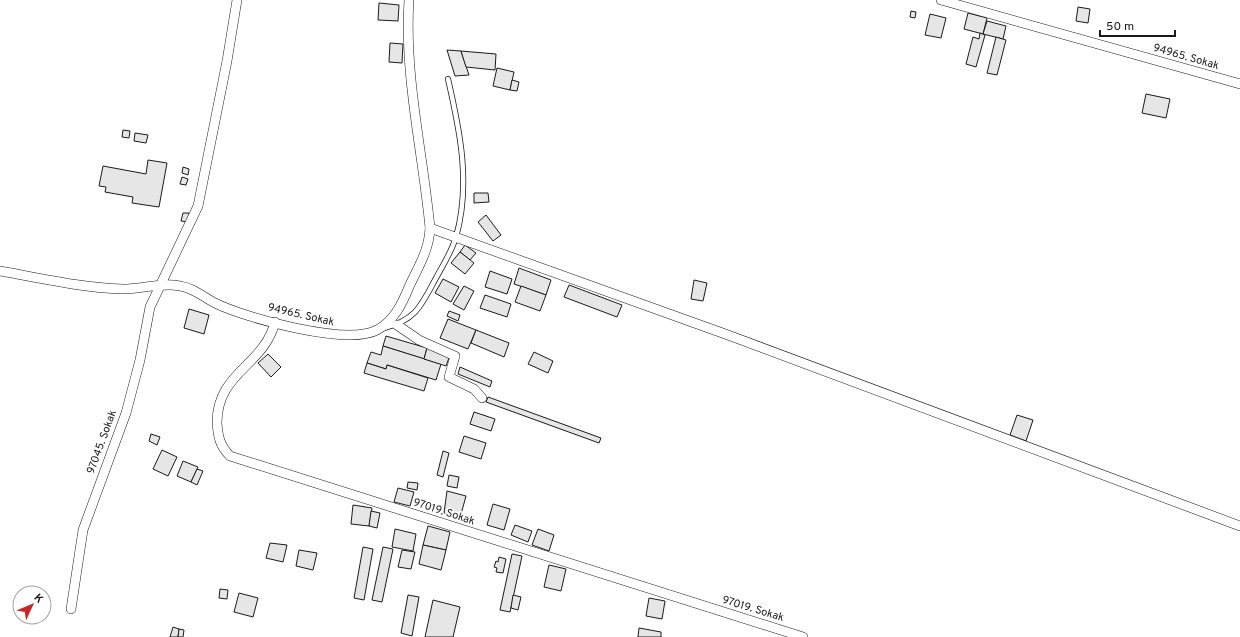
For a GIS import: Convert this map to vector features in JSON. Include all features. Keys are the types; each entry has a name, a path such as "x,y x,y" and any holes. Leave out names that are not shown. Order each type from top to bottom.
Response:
{"street":[{"name":"97045. Sokak","path":"71,609 83,530 126,412 140,360 150,307 162,285 198,206 227,62 237,0"},
{"name":"94965. Sokak","path":"0,272 110,288 140,288 162,285 182,286 225,307 275,322 334,335 366,334 376,330 395,315 403,301 425,255 430,228 410,64 409,0"},
{"name":"94965. Sokak","path":"941,0 1240,84"},
{"path":"430,228 456,236 728,335 1240,526"},
{"name":"97019. Sokak","path":"275,322 272,335 266,344 238,373 227,386 220,398 217,413 219,441 230,456 803,637"},
{"path":"397,325 419,340 455,356 449,377 474,389 482,398"}],"lane":[{"path":"376,330 397,325 408,319 419,307 431,288 456,236 461,206 463,169 459,127 448,79"}],"building":[{"path":"379,3 399,5 398,21 378,20"},
{"path":"1078,7 1090,9 1088,23 1076,21"},
{"path":"911,11 916,12 915,18 910,17"},
{"path":"968,13 987,18 983,34 964,29"},
{"path":"930,14 946,18 941,38 925,35"},
{"path":"987,21 1006,26 1003,39 983,34"},
{"path":"980,33 985,35 976,67 966,64 973,37 979,39"},
{"path":"996,37 1006,40 997,75 987,73"},
{"path":"390,43 403,44 402,63 389,62"},
{"path":"447,50 461,51 469,75 455,76"},
{"path":"461,51 496,54 495,70 466,67"},
{"path":"497,68 514,72 510,90 493,86"},
{"path":"512,80 519,82 517,91 510,90"},
{"path":"1146,94 1170,99 1166,118 1142,113"},
{"path":"123,130 130,131 129,138 122,137"},
{"path":"135,133 148,135 146,143 134,141"},
{"path":"148,160 167,163 159,207 132,203 133,197 105,192 106,187 99,186 103,166 146,174"},
{"path":"183,167 189,169 188,175 182,173"},
{"path":"182,177 188,179 186,185 180,184"},
{"path":"474,193 488,193 489,202 474,203"},
{"path":"183,213 189,213 188,222 181,221"},
{"path":"486,215 501,235 493,241 478,222"},
{"path":"465,245 476,253 470,260 460,252"},
{"path":"460,252 474,263 465,274 451,263"},
{"path":"519,268 551,280 546,295 514,284"},
{"path":"490,271 512,279 507,294 485,287"},
{"path":"443,279 459,287 451,302 435,293"},
{"path":"694,280 707,283 703,301 691,299"},
{"path":"569,285 622,305 617,317 564,297"},
{"path":"464,286 474,291 464,310 453,304"},
{"path":"521,286 546,295 540,311 515,302"},
{"path":"485,295 511,304 507,317 480,308"},
{"path":"189,309 209,315 204,334 184,328"},
{"path":"449,311 460,315 458,321 447,316"},
{"path":"448,319 476,330 468,349 440,338"},
{"path":"476,330 509,343 504,357 471,343"},
{"path":"386,336 427,348 424,359 383,346"},
{"path":"383,346 441,364 436,380 387,365 386,369 367,363 371,352 381,355"},
{"path":"427,348 450,355 446,366 424,359"},
{"path":"534,352 553,361 548,373 528,364"},
{"path":"268,354 281,367 271,377 258,363"},
{"path":"367,363 386,369 387,365 428,378 424,391 364,373"},
{"path":"460,367 492,381 490,387 458,374"},
{"path":"488,397 601,438 599,443 486,402"},
{"path":"474,412 495,419 491,431 470,424"},
{"path":"1017,415 1033,420 1026,441 1010,435"},
{"path":"151,434 160,437 157,445 149,441"},
{"path":"464,436 486,443 481,459 459,452"},
{"path":"162,450 177,457 168,476 153,469"},
{"path":"443,451 449,453 443,477 437,475"},
{"path":"183,461 198,467 191,482 177,476"},
{"path":"197,469 203,471 197,485 191,482"},
{"path":"449,475 459,477 457,488 447,486"},
{"path":"408,482 418,483 417,490 407,488"},
{"path":"398,488 414,492 410,506 394,502"},
{"path":"447,491 466,496 460,518 444,513"},
{"path":"493,504 510,509 504,530 487,525"},
{"path":"353,505 372,508 369,526 351,524"},
{"path":"371,511 380,513 377,528 369,526"},
{"path":"515,525 532,531 528,542 511,535"},
{"path":"428,526 450,532 446,550 423,545"},
{"path":"395,529 416,534 413,551 392,547"},
{"path":"538,529 554,535 549,551 532,545"},
{"path":"270,543 287,545 283,562 266,558"},
{"path":"423,545 446,550 441,570 419,564"},
{"path":"363,547 373,549 364,600 354,598"},
{"path":"383,547 393,549 382,602 372,600"},
{"path":"299,550 317,553 313,570 296,566"},
{"path":"402,550 415,552 411,569 398,567"},
{"path":"512,554 522,556 510,612 500,610"},
{"path":"499,557 506,559 503,573 496,572 497,568 494,567 496,561 498,562"},
{"path":"549,565 566,569 561,591 544,587"},
{"path":"220,589 228,590 227,599 219,598"},
{"path":"239,593 258,598 253,617 234,612"},
{"path":"408,595 419,597 412,636 401,633"},
{"path":"513,595 521,597 518,610 511,608"},
{"path":"649,598 665,601 662,619 646,616"},
{"path":"433,600 460,607 453,637 425,637"},
{"path":"173,627 179,629 178,637 170,637"},
{"path":"639,628 661,632 661,637 638,637"},
{"path":"179,629 184,630 183,637 178,637"}]}
